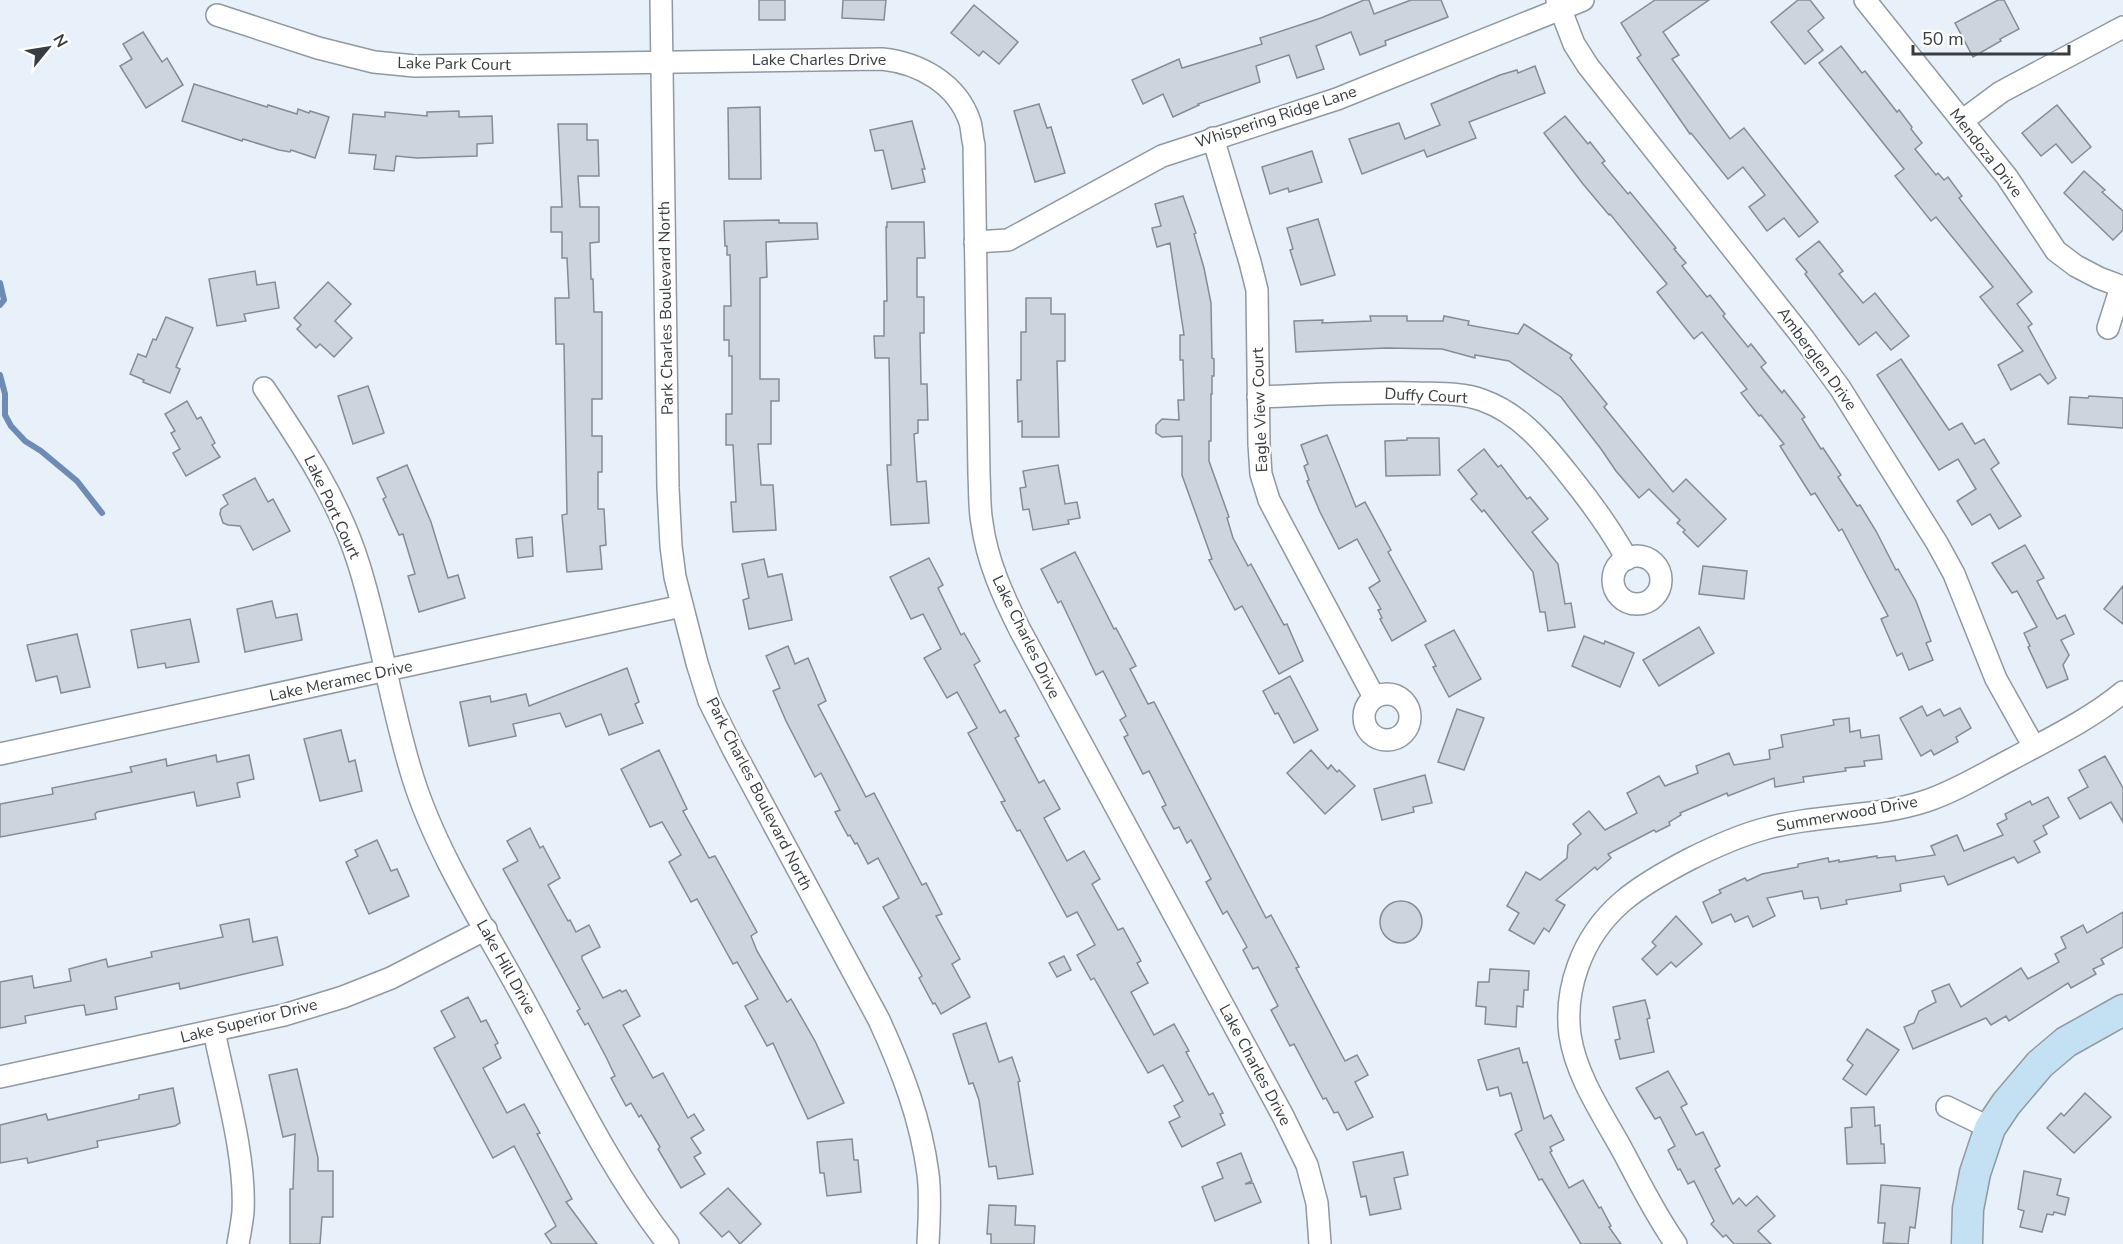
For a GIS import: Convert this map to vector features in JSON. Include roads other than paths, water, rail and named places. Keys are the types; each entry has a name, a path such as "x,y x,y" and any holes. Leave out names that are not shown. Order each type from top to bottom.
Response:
{"main road":[{"path":"1967,1244 1968,1209 1975,1173 1990,1128 2006,1104 2040,1064 2066,1042 2123,1010"}],"street":[{"name":"Park Charles Boulevard North","path":"661,0 668,488 675,577 697,663 710,701 776,830 879,1020 912,1099 928,1176 928,1244"},
{"name":"Whispering Ridge Lane","path":"975,242 1008,240 1162,156 1337,99 1559,5 1583,0"},
{"name":"Mendoza Drive","path":"1865,0 2007,177 2056,250 2076,266 2122,287 2108,328"},
{"name":"Amberglen Drive","path":"1559,5 1574,44 1588,66 1804,339 1871,435 1954,574 1996,679 2034,747"},
{"name":"Lake Park Court","path":"217,15 318,48 374,62 415,66 662,62"},
{"path":"1962,121 2001,92 2123,27"},
{"name":"Lake Charles Drive","path":"662,62 882,59 904,61 924,69 946,85 959,101 969,121 974,145 979,475 982,523 990,560 1000,591 1020,630 1283,1116 1307,1165 1317,1203 1320,1244"},
{"name":"Eagle View Court","path":"1213,138 1251,262 1257,290 1261,474 1269,500 1374,697"},
{"name":"Lake Port Court","path":"264,388 316,468 341,519 359,562 387,671"},
{"name":"Duffy Court","path":"1258,397 1398,393 1447,394 1480,399 1506,411 1528,427 1549,449 1613,533 1627,559"},
{"name":"Lake Meramec Drive","path":"0,754 682,606"},
{"name":"Lake Hill Drive","path":"387,671 401,735 425,811 486,929 624,1183 668,1244"},
{"name":"Summerwood Drive","path":"1676,1244 1653,1207 1588,1088 1570,1036 1569,1007 1573,980 1584,949 1598,926 1615,907 1640,887 1721,844 1762,829 1800,821 1894,809 1927,801 1961,786 2034,747 2108,705 2123,692"},
{"name":"Lake Superior Drive","path":"0,1077 284,1015 343,997 391,978 486,929"},
{"path":"214,1031 242,1173 243,1211 238,1244"},
{"path":"1947,1107 1990,1128"}],"waterway":[{"path":"0,283 4,300 0,305"},
{"path":"0,375 5,394 5,415 11,426 25,441 41,451 77,481 102,513"}]}
